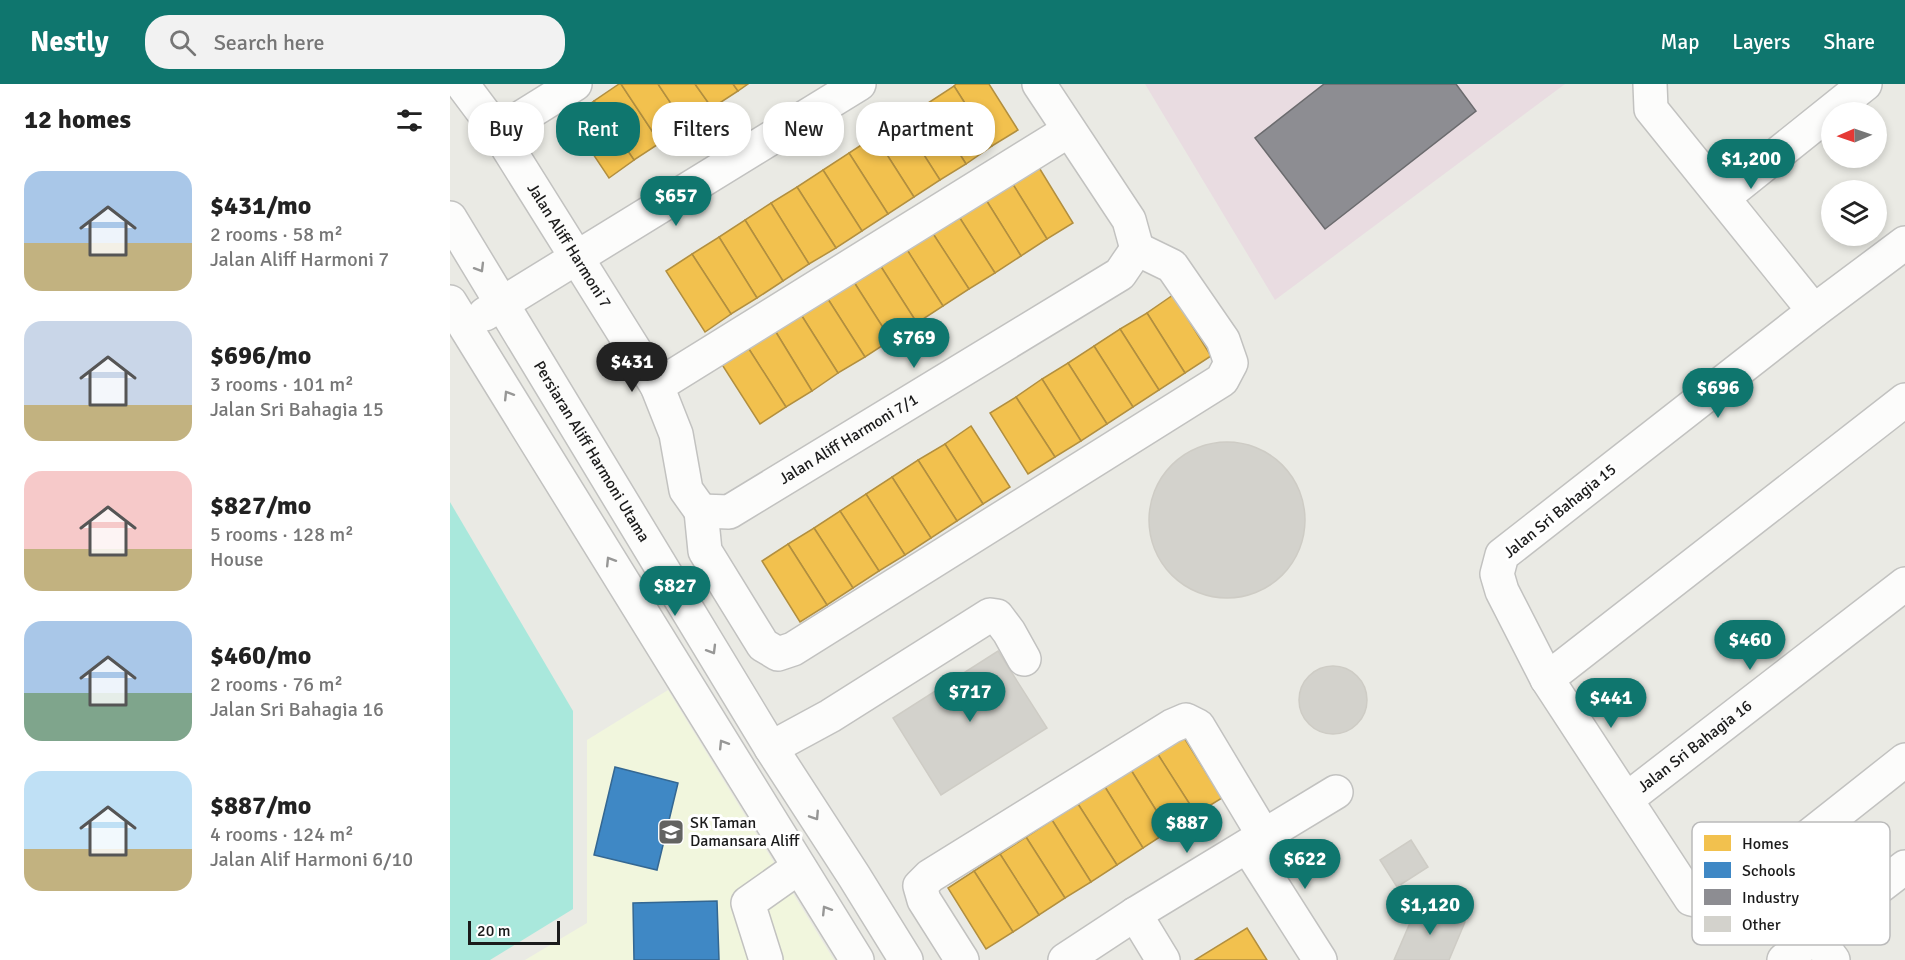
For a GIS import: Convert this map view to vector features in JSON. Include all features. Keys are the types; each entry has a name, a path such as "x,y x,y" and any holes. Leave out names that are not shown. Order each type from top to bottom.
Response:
{"street":[{"name":"Jalan Aliff Harmoni 7","path":"462,84 476,102"},
{"path":"544,103 575,84"},
{"path":"857,960 458,314 502,304 859,84"},
{"path":"701,511 705,551 763,645 778,654 793,649 1222,380 1231,363 1223,340 1172,266 1137,249 1129,220 1039,84"},
{"path":"1650,84 1651,109 1814,311"},
{"path":"1724,197 1865,84"},
{"path":"657,386 1068,131"},
{"name":"Jalan Aliff Harmoni 7","path":"513,156 657,386 676,434 686,490 701,511"},
{"name":"Persiaran Aliff Harmoni Utama","path":"450,218 771,748 906,960"},
{"name":"Jalan Sri Bahagia 15","path":"1692,899 1547,679 1502,591 1497,574 1502,555 1814,311 1904,245"},
{"name":"Jalan Aliff Harmoni 7/1","path":"701,511 729,512 1120,274 1137,249"},
{"path":"1547,679 1905,400"},
{"name":"Jalan Sri Bahagia 16","path":"1627,799 1905,584"},
{"path":"771,748 830,716 990,615 997,616 1024,659"},
{"path":"962,960 924,900 920,886 930,876 1172,726 1186,720 1198,726 1320,960"},
{"name":"Jalan Sri Bahagia 15","path":"1827,822 1905,760"},
{"path":"1065,960 1135,914 1336,792"},
{"path":"766,960 748,903 799,867"},
{"path":"1890,882 1905,867"},
{"path":"1135,914 1164,960"},
{"path":"1784,960 1824,948"}],"shaded area":[{"path":"1145,84 1565,84 1275,300"},
{"path":"450,502 573,711 573,909 490,960 450,960"},
{"name":"SK Taman Damansara Aliff","path":"668,690 834,960 525,960 587,923 587,740"}],"building: Homes":[{"path":"621,84 633,102 595,102"},
{"path":"621,84 658,84 670,102 652,102 652,131 640,113 640,102 633,102"},
{"path":"658,84 695,84 708,102 670,102"},
{"path":"695,84 733,84 738,91 721,102 708,102"},
{"path":"733,84 748,84 738,91"},
{"path":"956,84 989,84 1018,130 995,144 995,102 964,102 954,86"},
{"path":"954,86 964,102 930,102"},
{"path":"640,113 652,131 652,148 634,160 631,156 640,156"},
{"path":"856,148 856,156 888,156 914,197 888,214 849,153"},
{"path":"849,153 888,214 862,231 823,170"},
{"path":"594,156 631,156 634,160 609,178"},
{"path":"888,156 925,156 940,180 914,197"},
{"path":"925,156 961,156 966,164 940,180"},
{"path":"961,156 978,156 966,164"},
{"path":"1035,161 1073,223 1047,239 1009,178"},
{"path":"823,170 862,231 836,248 797,187"},
{"path":"1009,178 1047,239 1021,256 983,195"},
{"path":"797,187 836,248 809,264 771,203"},
{"path":"983,195 1021,256 995,273 956,212"},
{"path":"771,203 809,264 783,281 745,220"},
{"path":"956,212 995,273 969,289 930,229"},
{"path":"745,220 783,281 757,298 719,237"},
{"path":"930,229 969,289 943,306 904,245"},
{"path":"719,237 757,298 731,314 692,254"},
{"path":"904,245 943,306 917,323 878,262"},
{"path":"692,254 731,314 705,332 666,271"},
{"path":"878,262 917,323 891,340 852,279"},
{"path":"852,279 891,340 865,357 826,296"},
{"path":"1173,295 1211,356 1185,373 1147,313"},
{"path":"826,296 865,357 838,373 800,313"},
{"path":"800,313 838,373 812,391 774,329"},
{"path":"1147,313 1185,373 1159,390 1120,329"},
{"path":"774,329 812,391 786,407 747,346"},
{"path":"1120,329 1159,390 1133,407 1094,346"},
{"path":"747,346 786,407 760,424 721,363"},
{"path":"1094,346 1133,407 1107,424 1068,363"},
{"path":"1068,363 1107,424 1081,441 1042,379"},
{"path":"1042,379 1081,441 1055,457 1016,397"},
{"path":"1016,397 1055,457 1028,474 990,413"},
{"path":"971,426 1010,487 983,504 945,444"},
{"path":"945,444 983,504 957,521 918,460"},
{"path":"918,460 957,521 931,538 892,477"},
{"path":"892,477 931,538 905,555 866,494"},
{"path":"866,494 905,555 879,571 840,511"},
{"path":"840,511 879,571 853,588 814,528"},
{"path":"814,528 853,588 827,605 788,544"},
{"path":"788,544 827,605 800,622 762,561"},
{"path":"1183,736 1222,798 1196,814 1157,753"},
{"path":"1157,753 1196,814 1169,831 1131,770"},
{"path":"1131,770 1169,831 1143,848 1105,787"},
{"path":"1105,787 1143,848 1117,865 1078,804"},
{"path":"1078,804 1117,865 1091,882 1052,820"},
{"path":"1052,820 1091,882 1065,898 1026,837"},
{"path":"1026,837 1065,898 1039,915 1000,854"},
{"path":"1000,854 1039,915 1013,932 974,871"},
{"path":"974,871 1013,932 986,949 948,888"},
{"path":"1247,928 1267,960 1195,960"}],"building: Schools":[{"path":"615,767 678,783 657,870 594,855"},
{"path":"717,901 719,960 634,960 633,903"}],"building: Industry":[{"path":"1324,84 1456,84 1476,111 1325,229 1255,138"}],"building: Other":[{"path":"1227,442 1257,448 1282,465 1299,490 1305,520 1299,550 1282,575 1257,592 1227,598 1197,592 1172,575 1155,550 1149,520 1155,490 1172,465 1197,448"},
{"path":"998,651 1047,728 941,795 893,718"},
{"path":"1333,666 1346,668 1357,676 1365,687 1367,700 1365,713 1357,724 1346,732 1333,734 1320,732 1309,724 1301,713 1299,700 1301,687 1309,676 1320,668"},
{"path":"1411,840 1428,867 1397,887 1380,860"},
{"path":"1419,902 1465,922 1449,960 1394,960"}],"place":[{"name":"SK Taman Damansara Aliff","path":"671,832"}]}
